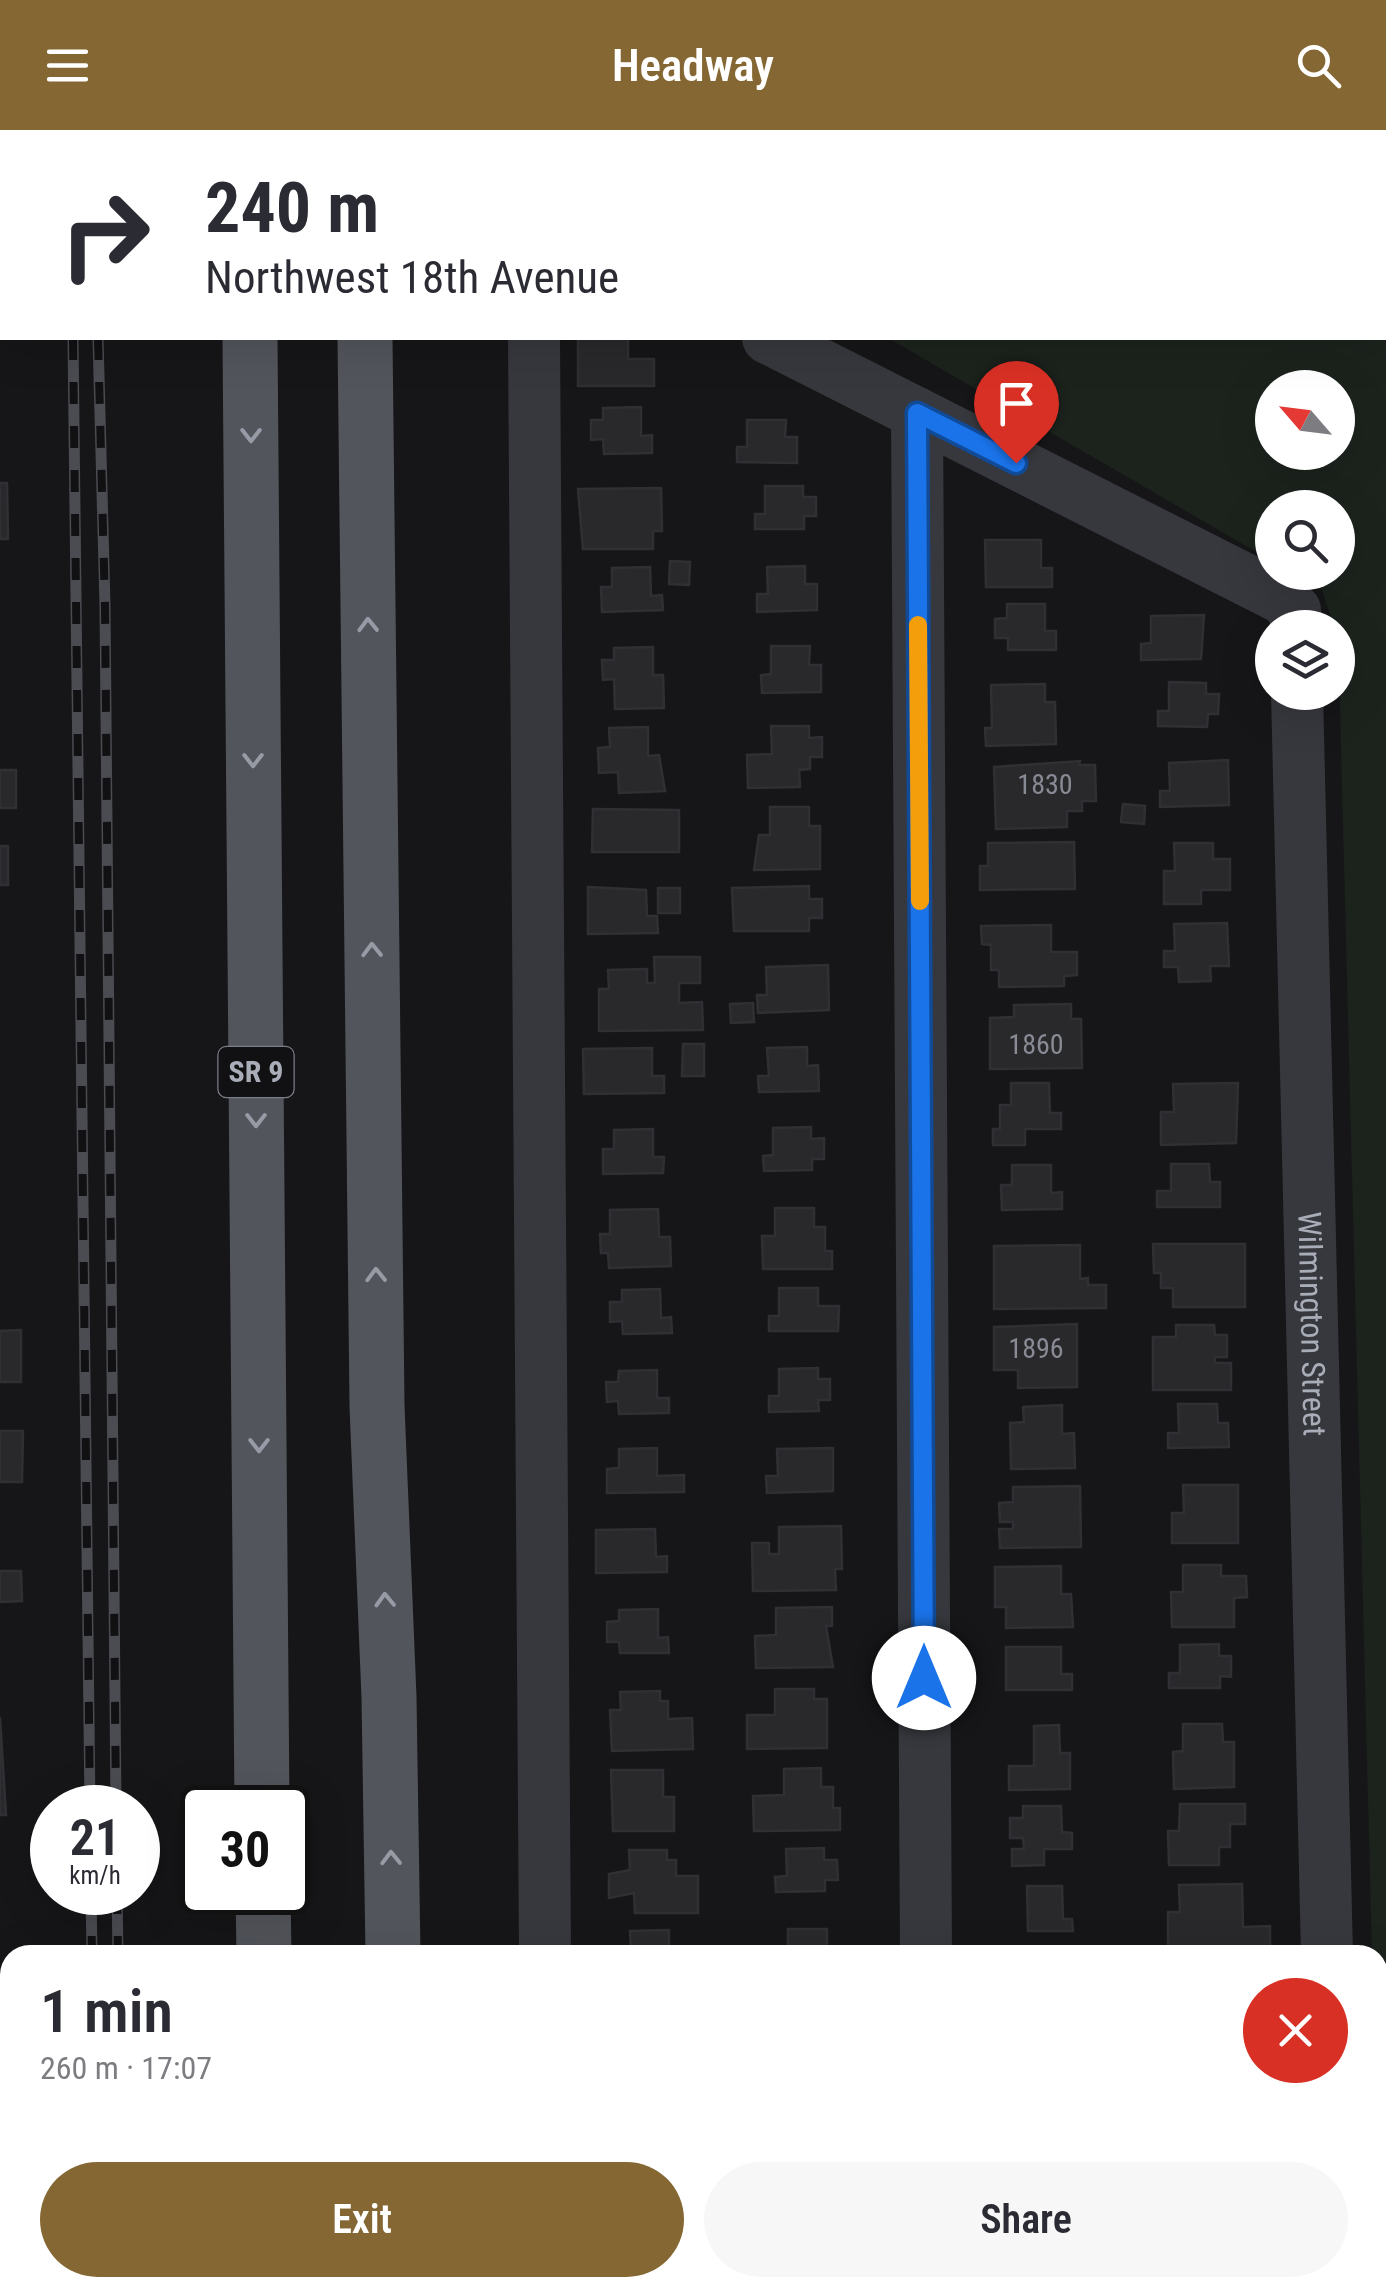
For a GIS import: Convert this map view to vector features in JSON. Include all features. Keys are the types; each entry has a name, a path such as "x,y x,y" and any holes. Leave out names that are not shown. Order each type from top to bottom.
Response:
{"main road":[{"name":"SR 9","path":"250,340 262,1785"},
{"path":"365,340 377,1406 390,1697 392,1945"},
{"path":"263,1915 264,1945"}],"street":[{"path":"534,340 545,1945"},
{"path":"772,340 1282,598 1290,610"},
{"path":"917,413 926,1945"},
{"name":"Wilmington Street","path":"1297,710 1327,1945"}],"shaded area":[{"path":"891,340 1386,340 1386,1945 1372,1945 1340,710 1355,710 1355,610 1328,610 1322,590 1355,590 1355,490 1255,490 1255,551"}],"building":[{"path":"578,340 628,340 628,359 654,359 654,386 578,386"},
{"path":"641,407 641,436 652,435 652,453 604,454 603,439 591,440 591,420 603,420 603,408"},
{"path":"747,420 786,420 785,437 797,437 797,463 737,462 737,447 747,447"},
{"path":"0,483 7,483 8,539 0,539"},
{"path":"765,486 803,486 803,497 816,497 816,516 804,516 804,529 755,529 755,514 765,514"},
{"path":"661,488 662,531 653,531 653,549 583,549 578,489"},
{"path":"985,540 1041,540 1041,568 1052,568 1052,587 986,587"},
{"path":"670,561 690,562 689,585 669,584"},
{"path":"805,566 805,584 817,584 817,610 757,612 757,594 768,594 767,567"},
{"path":"650,567 651,596 662,595 663,610 602,612 601,587 612,587 612,568"},
{"path":"1007,604 1045,604 1045,631 1056,631 1056,650 1008,650 1008,638 995,638 995,619 1007,618"},
{"path":"1204,615 1201,659 1141,660 1141,644 1151,643 1151,616"},
{"path":"771,646 810,646 809,665 821,665 821,692 762,693 761,675 771,674"},
{"path":"653,647 653,675 663,675 664,708 615,709 614,679 603,680 602,660 614,660 614,648"},
{"path":"1169,682 1206,683 1206,694 1219,694 1218,714 1208,714 1207,727 1158,726 1158,711 1169,711"},
{"path":"1045,684 1045,702 1055,702 1056,744 986,746 985,728 992,728 991,685"},
{"path":"771,726 809,726 809,738 822,737 822,757 810,757 810,769 799,770 800,787 748,788 747,755 772,754"},
{"path":"648,727 648,756 659,755 665,791 619,793 618,772 599,773 598,748 610,747 609,728"},
{"path":"1228,760 1229,805 1160,807 1160,791 1170,791 1169,763"},
{"path":"1080,761 1079,765 1095,765 1096,801 1082,801 1082,811 1067,811 1067,827 996,829 994,767"},
{"path":"0,770 16,770 16,808 0,808"},
{"path":"1123,804 1145,806 1144,824 1121,822"},
{"path":"770,807 809,807 809,826 820,826 820,869 754,870 759,835 770,835"},
{"path":"593,809 679,810 679,852 592,852"},
{"path":"1074,842 1075,889 980,890 980,866 988,866 988,843"},
{"path":"1174,843 1213,843 1213,859 1230,859 1230,890 1201,890 1201,904 1164,904 1164,871 1175,871"},
{"path":"0,846 8,846 8,885 0,885"},
{"path":"809,886 809,899 822,899 822,918 809,918 809,931 734,931 732,888"},
{"path":"588,887 646,890 647,916 657,916 658,933 588,934"},
{"path":"658,888 680,888 680,913 658,913"},
{"path":"1227,923 1229,966 1210,966 1211,981 1179,982 1178,967 1164,967 1164,951 1175,951 1174,924"},
{"path":"1051,925 1051,952 1077,952 1077,975 1064,976 1064,986 999,987 999,970 991,970 991,945 982,944 981,926"},
{"path":"654,957 700,957 700,983 679,983 679,1003 702,1002 703,1030 599,1031 599,989 609,989 608,970 647,969 647,983 655,983"},
{"path":"828,965 829,1010 758,1013 757,995 767,995 766,967"},
{"path":"753,1003 754,1022 731,1023 730,1004"},
{"path":"1071,1004 1071,1019 1081,1019 1082,1068 990,1069 990,1018 1014,1017 1014,1005"},
{"path":"683,1044 704,1044 704,1076 682,1076"},
{"path":"807,1047 807,1066 818,1065 819,1091 759,1092 758,1076 769,1076 767,1048"},
{"path":"652,1048 652,1076 664,1076 664,1093 584,1094 583,1049"},
{"path":"1011,1083 1049,1083 1050,1113 1061,1113 1061,1129 1025,1129 1025,1145 993,1145 993,1129 1000,1129 1000,1105 1011,1105"},
{"path":"1238,1083 1236,1143 1161,1145 1161,1112 1174,1112 1173,1084"},
{"path":"811,1127 811,1139 824,1138 824,1159 812,1159 812,1170 764,1171 763,1156 773,1155 773,1128"},
{"path":"653,1129 653,1157 664,1157 663,1173 603,1174 603,1149 614,1149 614,1130"},
{"path":"1171,1164 1209,1164 1210,1182 1220,1182 1220,1207 1157,1207 1157,1191 1171,1191"},
{"path":"1012,1165 1051,1165 1051,1193 1062,1192 1062,1209 1002,1210 1001,1185 1012,1185"},
{"path":"775,1208 814,1208 814,1227 825,1227 825,1251 832,1251 832,1269 763,1269 762,1236 775,1236"},
{"path":"658,1209 659,1237 670,1237 671,1266 609,1268 608,1253 601,1253 600,1234 610,1234 610,1210"},
{"path":"1153,1244 1245,1244 1245,1307 1173,1307 1173,1288 1161,1288 1161,1273 1154,1273"},
{"path":"1080,1245 1080,1279 1088,1278 1088,1285 1106,1285 1106,1308 994,1309 994,1246"},
{"path":"779,1288 818,1288 818,1306 839,1306 838,1331 769,1331 769,1316 779,1316"},
{"path":"660,1289 661,1318 671,1317 672,1333 623,1334 622,1321 610,1322 610,1302 622,1302 622,1290"},
{"path":"1077,1324 1077,1387 1018,1388 1018,1370 994,1370 994,1327"},
{"path":"1176,1325 1214,1325 1215,1335 1227,1335 1227,1357 1215,1357 1215,1363 1231,1363 1231,1390 1153,1390 1153,1337 1176,1337"},
{"path":"21,1330 21,1382 0,1382 0,1331"},
{"path":"818,1368 818,1379 830,1379 830,1400 818,1400 819,1411 769,1412 769,1396 779,1396 779,1369"},
{"path":"657,1370 657,1398 669,1398 669,1413 619,1414 618,1401 607,1402 606,1382 618,1382 619,1371"},
{"path":"1178,1404 1217,1404 1218,1423 1228,1423 1229,1447 1168,1448 1168,1433 1179,1433"},
{"path":"1062,1405 1062,1434 1074,1433 1075,1468 1011,1469 1010,1423 1024,1422 1023,1407"},
{"path":"0,1431 23,1431 22,1482 0,1482"},
{"path":"657,1448 657,1476 684,1475 684,1492 607,1493 607,1469 619,1468 619,1449"},
{"path":"833,1448 833,1491 767,1493 766,1476 778,1476 777,1449"},
{"path":"1183,1485 1238,1485 1238,1543 1172,1543 1172,1513 1184,1513"},
{"path":"1080,1486 1081,1547 1000,1548 999,1529 1013,1529 1013,1522 1000,1522 999,1503 1013,1502 1013,1487"},
{"path":"841,1526 842,1569 835,1569 836,1590 753,1591 752,1543 769,1543 769,1554 779,1554 779,1527"},
{"path":"655,1529 656,1557 667,1556 667,1572 596,1573 596,1530"},
{"path":"1183,1565 1221,1565 1221,1576 1246,1576 1247,1597 1234,1598 1234,1627 1172,1627 1171,1592 1183,1592"},
{"path":"1061,1566 1061,1594 1071,1594 1073,1627 1006,1628 1006,1607 995,1607 995,1567"},
{"path":"0,1571 21,1571 22,1601 0,1602"},
{"path":"832,1607 832,1626 826,1626 833,1667 756,1668 755,1636 776,1635 776,1608"},
{"path":"658,1609 658,1638 668,1637 669,1653 620,1653 619,1642 607,1642 607,1622 619,1621 619,1610"},
{"path":"1219,1644 1219,1656 1231,1656 1231,1677 1220,1676 1220,1688 1169,1688 1169,1673 1180,1673 1180,1645"},
{"path":"1006,1647 1061,1647 1061,1674 1072,1674 1072,1690 1006,1690"},
{"path":"775,1689 814,1689 814,1699 827,1699 827,1748 747,1749 747,1715 775,1715"},
{"path":"660,1691 660,1701 668,1701 668,1719 692,1718 693,1749 612,1751 610,1710 621,1710 620,1692"},
{"path":"0,1717 6,1815 0,1815"},
{"path":"1183,1724 1222,1724 1223,1742 1234,1742 1234,1787 1174,1789 1173,1752 1183,1751"},
{"path":"1059,1725 1060,1753 1070,1753 1070,1789 1009,1790 1009,1766 1034,1766 1034,1726"},
{"path":"821,1768 821,1787 833,1787 833,1808 840,1808 840,1830 754,1831 753,1796 784,1795 784,1769"},
{"path":"611,1770 663,1770 663,1797 674,1797 674,1831 613,1831"},
{"path":"1180,1804 1245,1804 1245,1824 1230,1824 1230,1847 1219,1847 1219,1865 1169,1865 1168,1831 1179,1831"},
{"path":"1023,1806 1061,1806 1062,1832 1072,1833 1072,1849 1044,1849 1044,1865 1012,1866 1012,1849 1024,1849 1023,1838 1010,1838 1010,1818 1023,1818"},
{"path":"824,1848 824,1860 837,1860 838,1880 825,1880 825,1891 776,1892 775,1877 787,1876 786,1849"},
{"path":"629,1850 667,1850 667,1860 676,1860 676,1876 698,1876 698,1913 635,1913 634,1893 609,1898 609,1874 630,1870"},
{"path":"1242,1884 1243,1927 1270,1926 1270,1945 1168,1945 1168,1912 1180,1912 1179,1885"},
{"path":"1027,1886 1062,1886 1063,1919 1072,1919 1073,1931 1028,1931"},
{"path":"788,1929 827,1929 827,1945 788,1945"},
{"path":"669,1930 669,1945 631,1945 630,1931"}],"railway":[{"path":"73,340 90,1785"},
{"path":"98,340 105,606 116,1785"},
{"path":"91,1915 92,1945"},
{"path":"117,1915 118,1945"}],"slow traffic":[{"path":"918,625 920,901"}],"route":[{"path":"924,1678 917,413 1016,463"}]}
